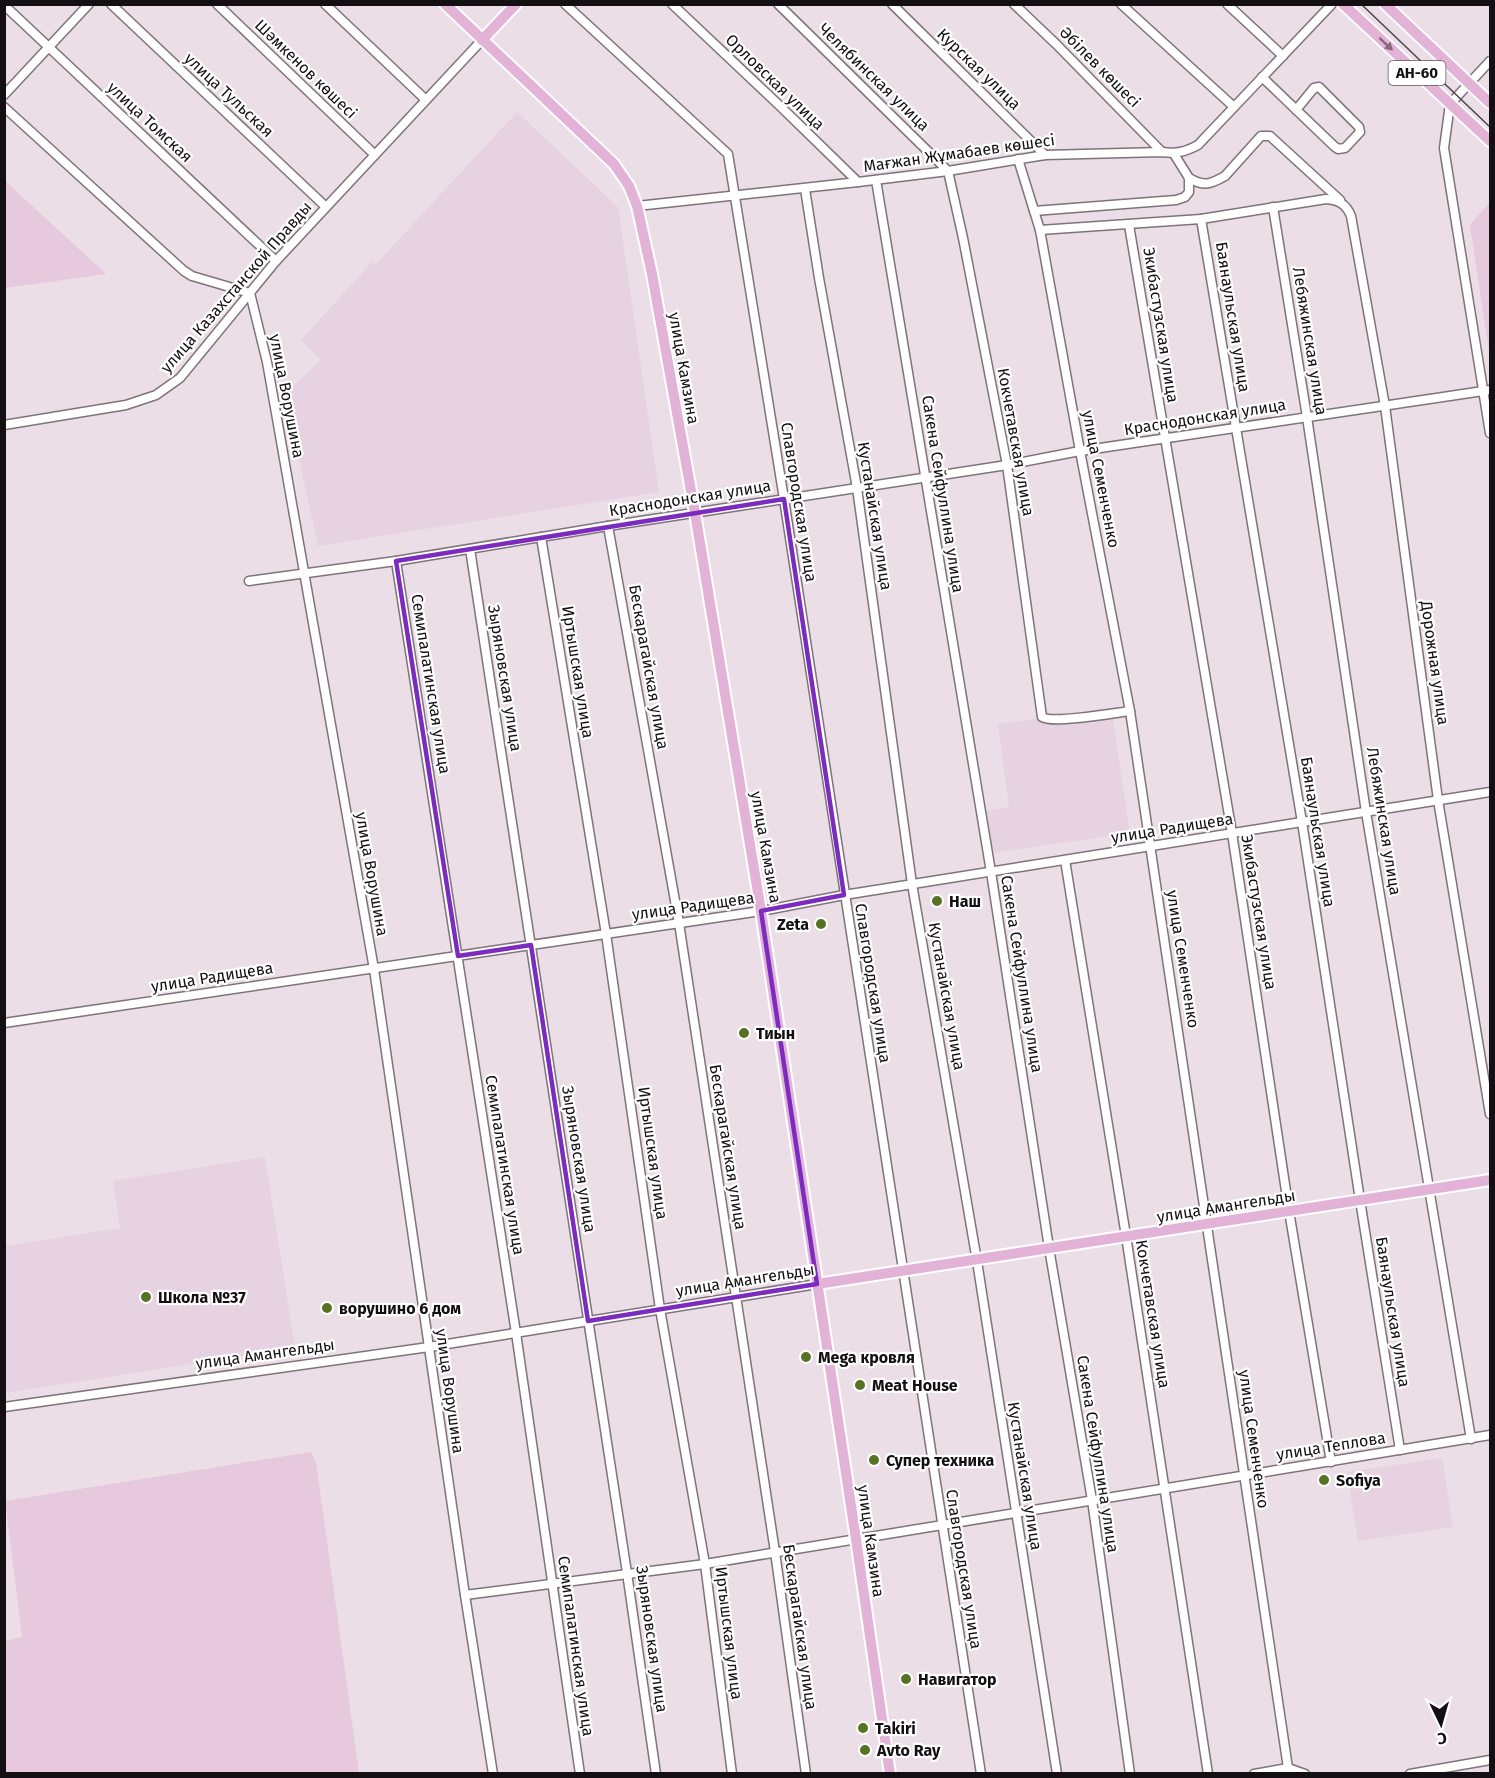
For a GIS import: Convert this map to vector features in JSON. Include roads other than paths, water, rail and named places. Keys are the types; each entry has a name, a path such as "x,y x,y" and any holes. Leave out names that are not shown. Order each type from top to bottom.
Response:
{"main road":[{"name":"улица Камзина","path":"445,4 614,164 626,180 637,206 652,274 695,513 761,911 890,1773"},
{"name":"улица Казахстанской Правды","path":"482,40 516,4"},
{"name":"АН-60","path":"1343,4 1491,141"},
{"name":"АН-60","path":"1385,4 1491,103"},
{"name":"улица Амангельды","path":"817,1284 1491,1180"}],"street":[{"path":"4,95 89,4"},
{"name":"улица Тульская","path":"111,4 326,207"},
{"name":"Шәмкенов көшесі","path":"217,4 375,155"},
{"path":"325,4 426,100"},
{"name":"Славгородская улица","path":"565,4 728,154 784,499 981,1773"},
{"name":"Орловская улица","path":"672,4 858,182"},
{"name":"Челябинская улица","path":"778,4 948,171"},
{"name":"Курская улица","path":"892,4 1045,155"},
{"name":"Әбілев көшесі","path":"1014,4 1162,152"},
{"path":"1121,4 1234,107"},
{"path":"1227,4 1283,56"},
{"path":"1332,4 1198,145 1174,154 1189,178 1199,184 1206,184 1225,176 1265,134 1270,136 1343,203"},
{"name":"улица Томская","path":"4,5 276,261"},
{"name":"улица Казахстанской Правды","path":"4,425 126,405 156,395 180,378 276,261 482,40"},
{"path":"1491,61 1450,104 1444,148 1487,391 1491,433"},
{"path":"1262,77 1296,110 1338,149 1345,148 1359,132 1359,127 1318,87 1314,88 1296,110"},
{"path":"4,107 184,271 192,276 250,293"},
{"name":"Мағжан Жұмабаев көшесі","path":"637,206 805,189 948,171 1045,155 1162,152 1174,154"},
{"name":"улица Семенченко","path":"1018,159 1040,230 1131,711 1288,1768"},
{"name":"Кокчетавская улица","path":"948,171 1007,465 1042,717 1058,720 1131,711"},
{"path":"1034,211 1176,200 1189,192 1189,178"},
{"name":"Сакена Сейфуллина улица","path":"876,180 1092,1500 1130,1773"},
{"name":"Кустанайская улица","path":"805,189 857,488 912,884 977,1261 1057,1773"},
{"path":"1040,230 1202,219 1326,199 1343,203"},
{"name":"Дорожная улица","path":"1343,203 1351,216 1385,406 1438,801 1491,1114"},
{"name":"Лебяжинская улица","path":"1273,207 1366,812 1471,1439"},
{"name":"Баянаульская улица","path":"1202,219 1302,822 1359,1200 1400,1450"},
{"name":"Экибастузская улица","path":"1130,225 1232,833 1289,1211 1331,1462"},
{"name":"улица Ворушина","path":"250,293 267,362 374,969 493,1773"},
{"name":"Краснодонская улица","path":"249,581 396,561 1007,465 1080,451 1487,391"},
{"name":"Бескарагайская улица","path":"608,526 679,923 775,1552 806,1773"},
{"name":"Иртышская улица","path":"541,537 606,934 660,1309 705,1564 732,1773"},
{"name":"Зыряновская улица","path":"470,549 656,1773"},
{"name":"Семипалатинская улица","path":"396,561 516,1333 580,1773"},
{"name":"улица Радищева","path":"4,1023 761,911 844,895 1491,792"},
{"name":"Кокчетавская улица","path":"1065,860 1126,1236 1208,1773"},
{"name":"улица Амангельды","path":"4,1407 429,1347 817,1284"},
{"name":"улица Теплова","path":"465,1595 705,1564 1491,1436"},
{"path":"1410,1773 1491,1760"},
{"path":"1254,1773 1288,1768 1305,1773"}],"tram line":[{"path":"1361,4 1490,127"}],"place":[{"name":"Наш","path":"937,901"},
{"name":"Zeta","path":"821,924"},
{"name":"Тиын","path":"744,1033"},
{"name":"Школа №37","path":"146,1297"},
{"name":"ворушино 6 дом","path":"327,1308"},
{"name":"Mega кровля","path":"806,1357"},
{"name":"Meat House","path":"860,1385"},
{"name":"Супер техника","path":"874,1460"},
{"name":"Sofiya","path":"1324,1480"},
{"name":"Навигатор","path":"906,1679"},
{"name":"Takiri","path":"863,1728"},
{"name":"Avto Ray","path":"865,1750"}]}
